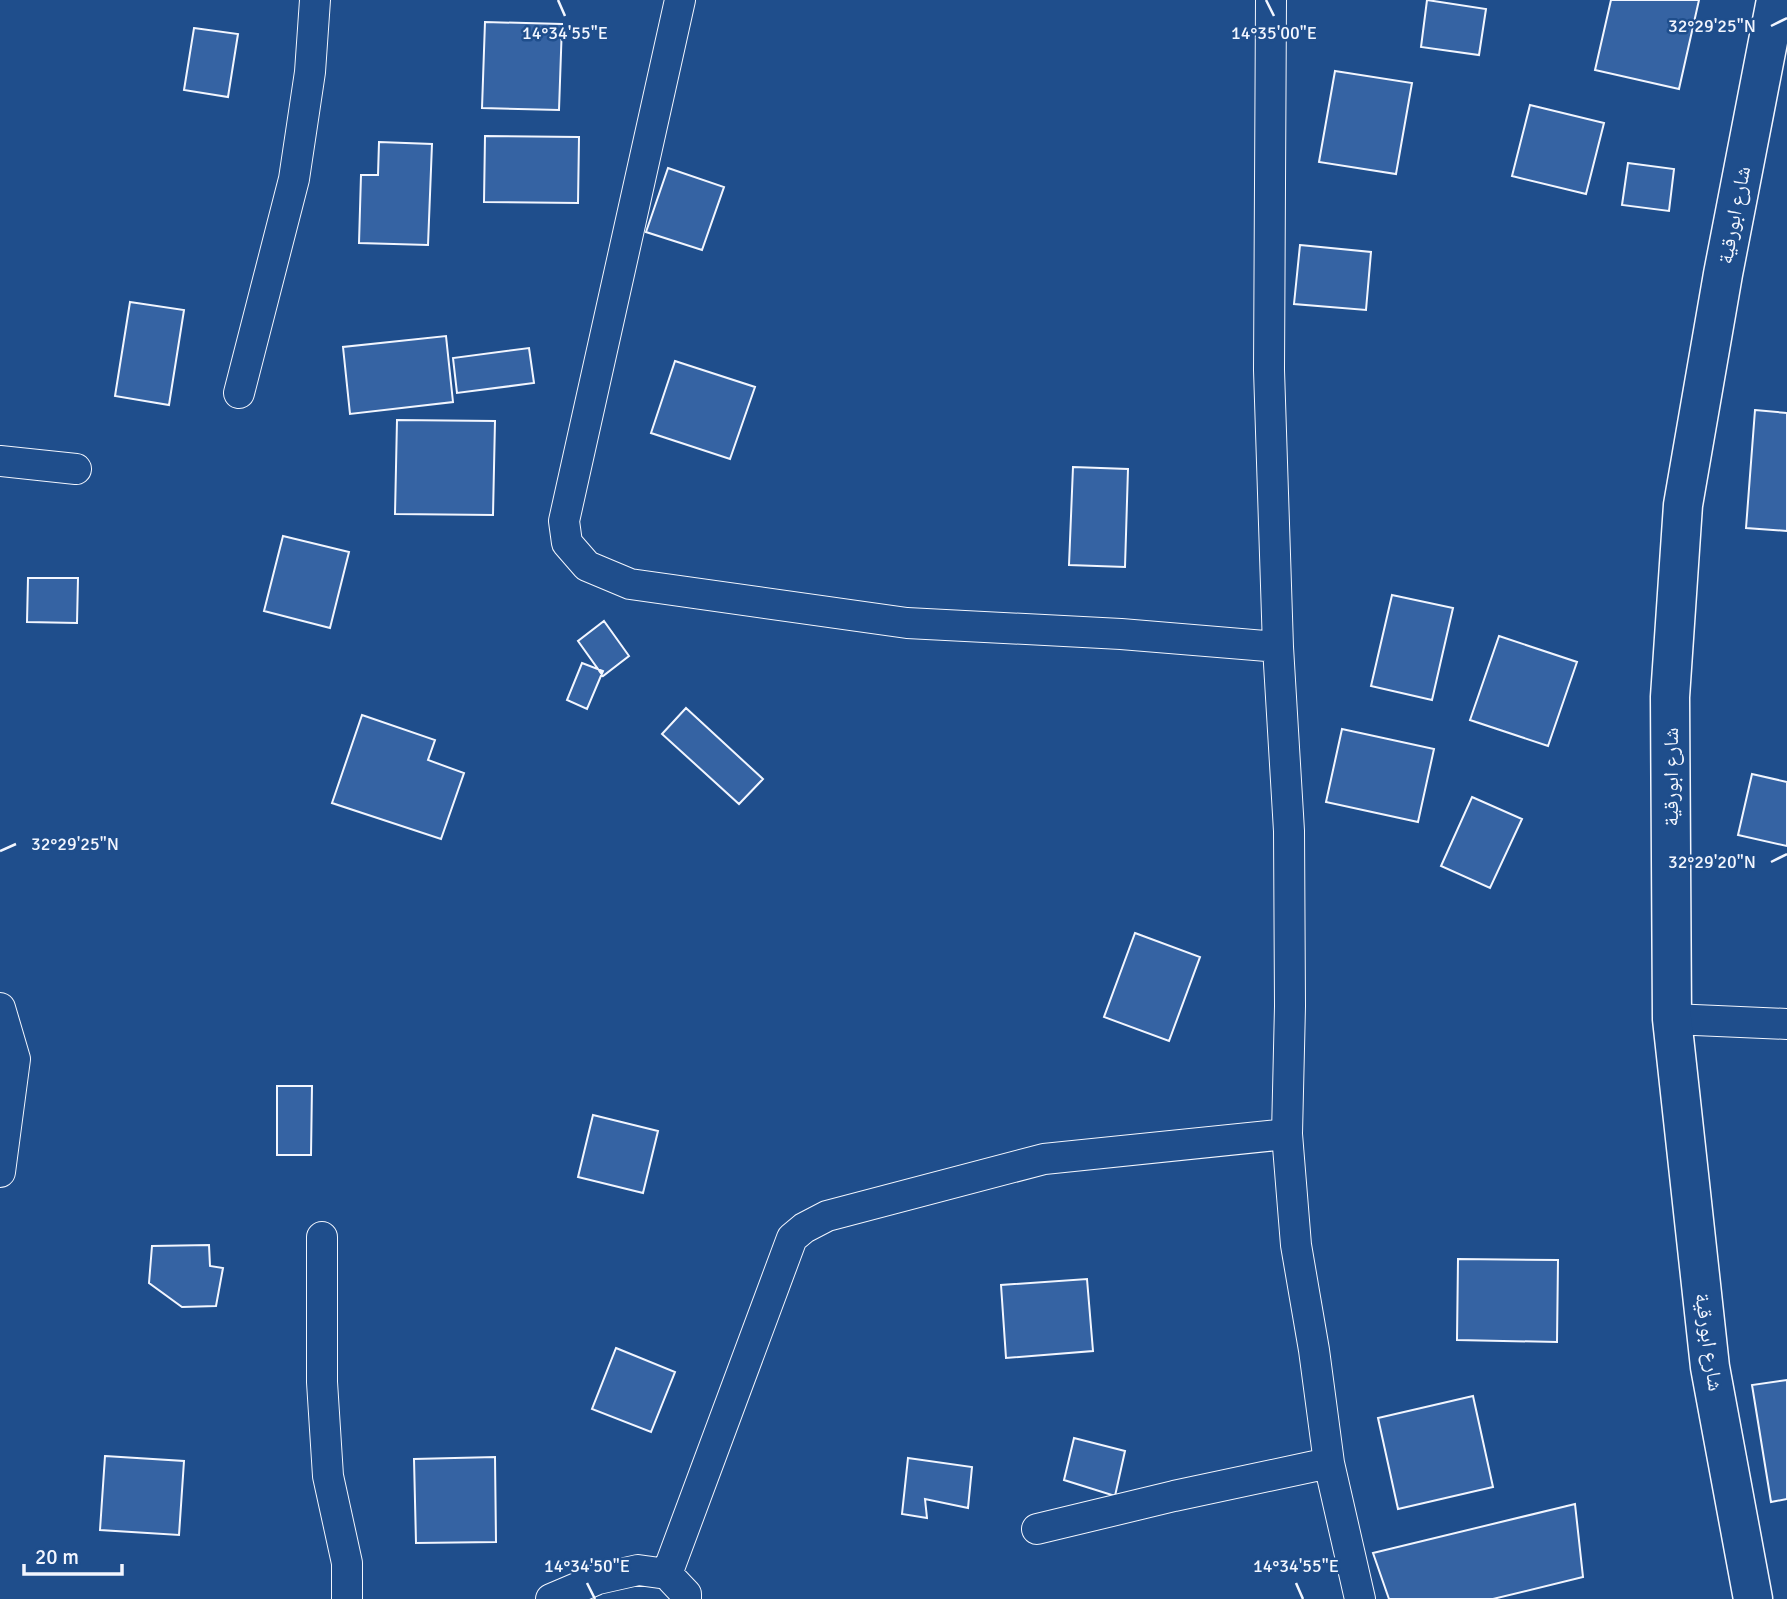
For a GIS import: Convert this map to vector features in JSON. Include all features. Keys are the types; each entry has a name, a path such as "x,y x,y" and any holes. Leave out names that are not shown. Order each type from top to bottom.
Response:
{"main road":[{"name":"شارع ابورقية","path":"1753,1599 1710,1367 1672,1019 1670,697 1684,505 1723,274 1776,0"}],"street":[{"path":"239,393 294,180 310,72 315,0"},
{"path":"680,0 564,521 567,542 587,565 630,584 907,623 1121,634 1278,647"},
{"path":"1271,0 1269,370 1278,647 1289,831 1290,1006 1287,1134 1296,1245 1329,1462 1360,1599"},
{"path":"0,461 76,469"},
{"path":"0,1008 15,1059 0,1172"},
{"path":"1672,1019 1787,1024"},
{"path":"667,1574 792,1238 804,1228 827,1216 1044,1159 1287,1134"},
{"path":"323,1237 322,1382 328,1476 347,1563 347,1599"},
{"path":"1037,1529 1329,1462"},
{"path":"551,1599 597,1579 639,1570 667,1574 686,1594 686,1599"}],"building":[{"path":"1427,0 1486,9 1479,55 1421,47"},
{"path":"1611,0 1699,0 1679,89 1595,70"},
{"path":"485,22 562,24 559,110 482,108"},
{"path":"194,28 238,34 228,97 184,90"},
{"path":"1335,71 1412,83 1396,174 1319,162"},
{"path":"1530,105 1604,123 1586,194 1512,176"},
{"path":"485,136 579,137 578,203 484,202"},
{"path":"379,142 432,144 428,245 359,243 361,175 378,175"},
{"path":"1628,163 1674,169 1669,211 1622,205"},
{"path":"668,168 724,187 702,250 646,232"},
{"path":"1300,245 1371,252 1366,310 1294,304"},
{"path":"130,302 184,310 169,405 115,396"},
{"path":"446,336 453,402 350,414 343,347"},
{"path":"529,348 534,383 457,393 453,358"},
{"path":"675,361 755,387 730,459 651,433"},
{"path":"1755,410 1787,413 1787,531 1746,528"},
{"path":"397,420 495,421 493,515 395,514"},
{"path":"1073,467 1128,469 1125,567 1069,565"},
{"path":"283,536 349,552 330,628 264,611"},
{"path":"28,578 78,578 77,623 27,622"},
{"path":"1392,595 1453,608 1432,700 1371,686"},
{"path":"604,621 629,656 603,676 578,641"},
{"path":"1499,636 1577,662 1548,746 1470,720"},
{"path":"582,663 603,671 587,709 567,700"},
{"path":"686,708 763,779 739,804 662,734"},
{"path":"362,715 435,740 428,760 464,773 441,839 332,803"},
{"path":"1342,729 1434,749 1418,822 1326,802"},
{"path":"1752,774 1787,782 1787,846 1738,835"},
{"path":"1472,797 1522,819 1490,888 1441,866"},
{"path":"1135,933 1200,957 1169,1041 1104,1017"},
{"path":"277,1086 312,1086 311,1155 277,1155"},
{"path":"593,1115 658,1131 643,1193 578,1177"},
{"path":"209,1245 210,1266 223,1268 216,1306 182,1307 149,1283 152,1246"},
{"path":"1458,1259 1558,1260 1557,1342 1457,1340"},
{"path":"1087,1279 1093,1351 1006,1358 1001,1285"},
{"path":"616,1348 675,1372 651,1432 592,1409"},
{"path":"1787,1380 1787,1499 1771,1502 1752,1385"},
{"path":"1473,1396 1493,1487 1398,1509 1378,1418"},
{"path":"1074,1438 1125,1451 1115,1496 1064,1480"},
{"path":"105,1456 184,1461 179,1535 100,1530"},
{"path":"495,1457 496,1542 416,1543 414,1459"},
{"path":"908,1458 972,1467 968,1508 925,1499 927,1518 902,1514"},
{"path":"1575,1504 1583,1577 1493,1599 1389,1599 1373,1553"}]}
